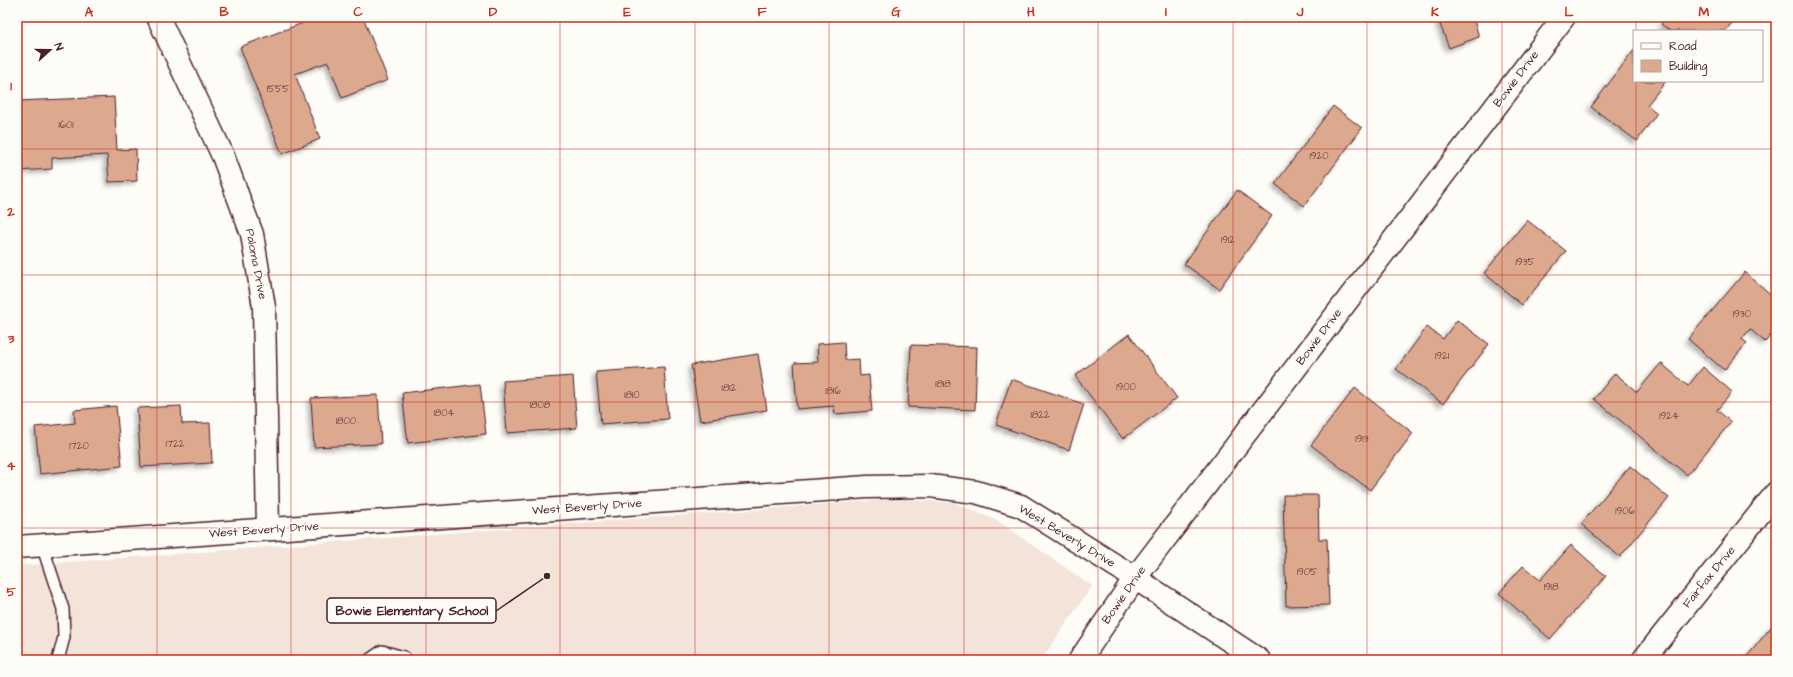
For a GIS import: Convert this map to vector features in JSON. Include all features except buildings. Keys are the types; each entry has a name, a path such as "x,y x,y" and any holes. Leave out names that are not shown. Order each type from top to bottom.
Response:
{"street":[{"name":"Paloma Drive","path":"158,17 222,156 252,234 264,307 268,529"},
{"name":"Bowie Drive","path":"1080,660 1135,578 1564,17"},
{"name":"West Beverly Drive","path":"17,547 860,488 930,486 976,492 1021,506 1135,578 1259,660"},
{"name":"Fairfax Drive","path":"1643,660 1776,494"}],"lane":[{"path":"42,545 63,609 64,637 58,660"},
{"path":"370,660 382,651 404,657 407,660"}],"shaded area":[{"path":"896,499 954,503 998,521 1092,586 1041,660 17,660 17,566"}],"place":[{"name":"Bowie Elementary School","path":"547,576"}]}
